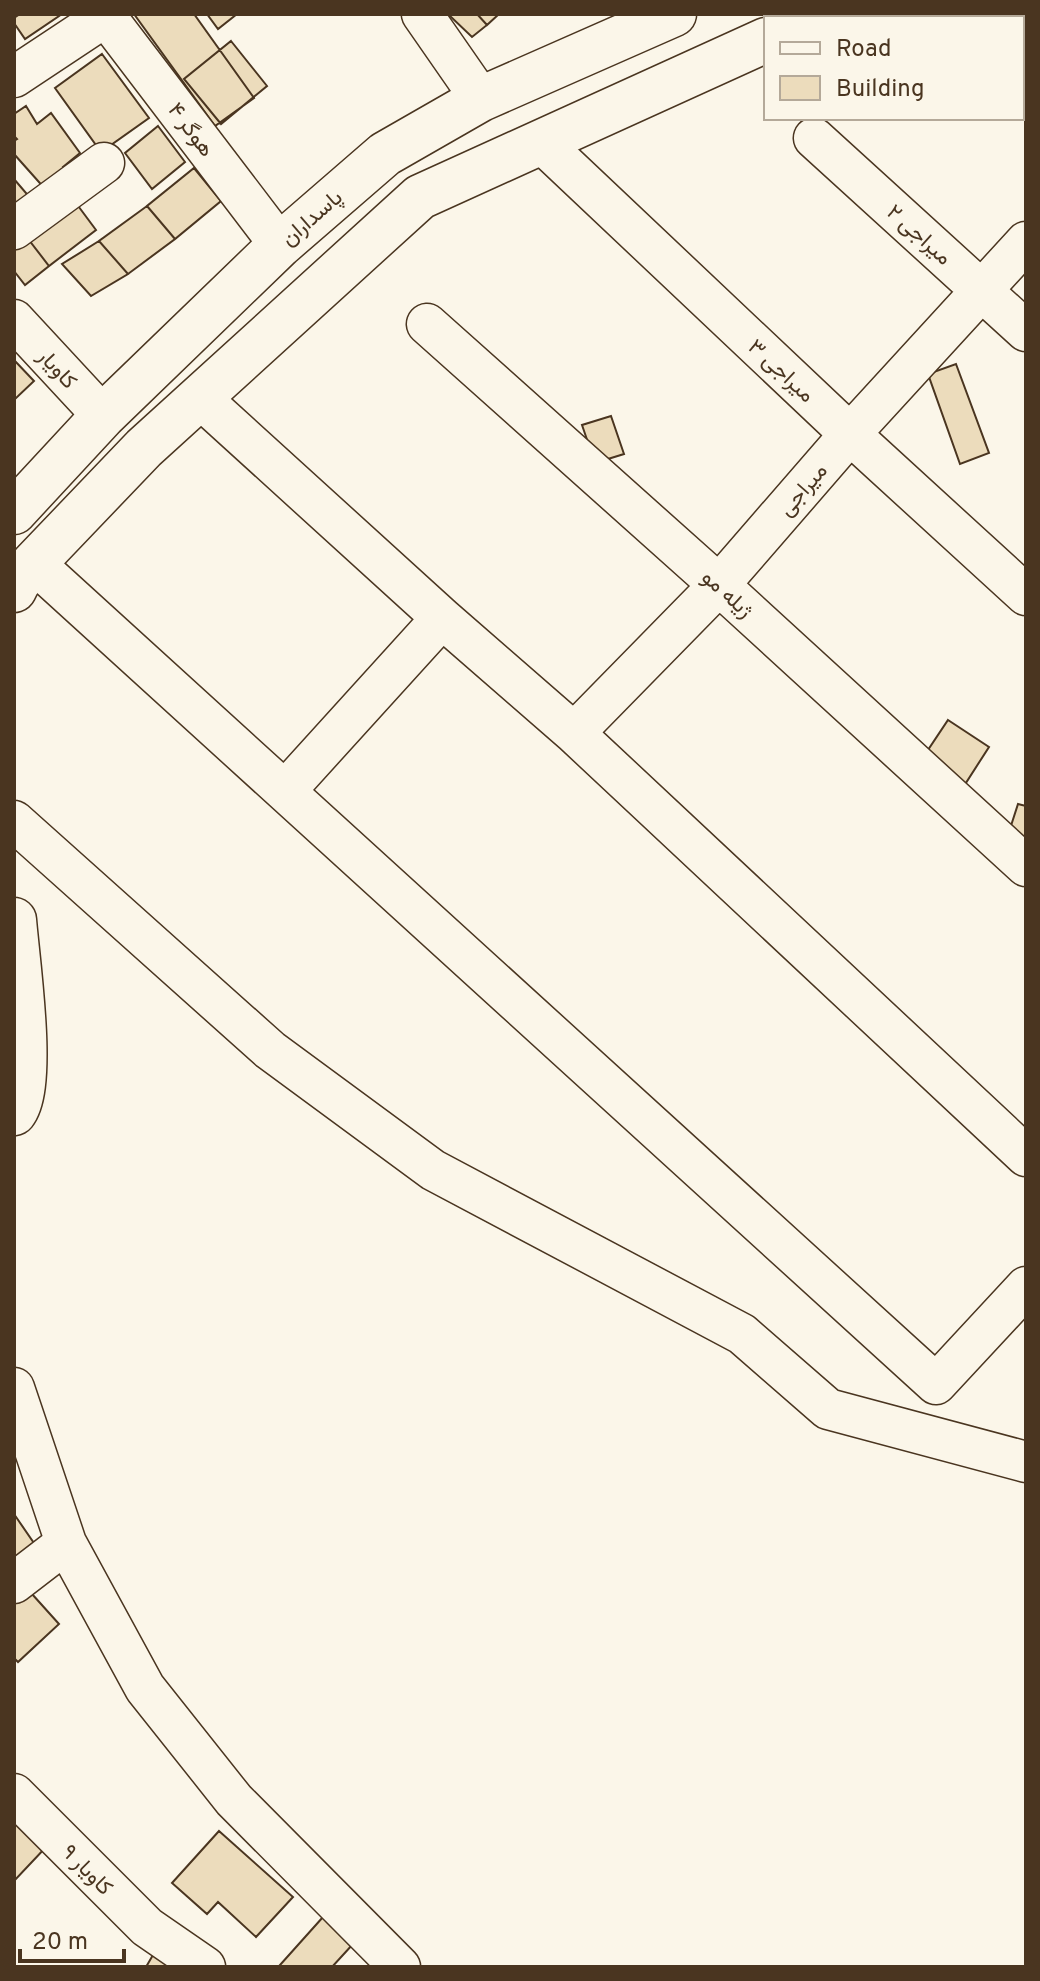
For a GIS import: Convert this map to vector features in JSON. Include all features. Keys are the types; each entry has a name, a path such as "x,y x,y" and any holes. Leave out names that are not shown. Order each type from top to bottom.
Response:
{"main road":[{"name":"پاسداران","path":"14,512 103,416 280,245 385,154 481,99 674,14"},
{"path":"24,577 144,448 420,197 764,41"},
{"path":"14,920 26,1054 20,1106 14,1113"}],"street":[{"path":"14,77 107,15"},
{"name":"هوگر ۴","path":"107,15 280,245"},
{"path":"431,18 481,99"},
{"name":"میراجی ۲","path":"814,138 1026,331"},
{"name":"میراجی ۳","path":"541,142 850,434 1026,595"},
{"path":"14,229 104,163"},
{"name":"میراجی","path":"574,733 719,585 850,434 1026,242"},
{"name":"کاویار","path":"14,320 103,416"},
{"name":"ژیله مو","path":"427,324 1026,866"},
{"path":"199,397 442,618 574,733 1026,1156"},
{"path":"24,577 285,791 936,1384 1026,1287"},
{"path":"285,791 442,618"},
{"path":"14,821 270,1050 433,1170 742,1334 828,1409 1026,1462"},
{"path":"14,1388 66,1543 145,1688 234,1800 400,1967"},
{"path":"14,1583 66,1543"},
{"name":"کاویار ۹","path":"14,1794 147,1927 205,1967"}],"building":[{"path":"20,14 62,14 25,39 14,23 14,18"},
{"path":"134,14 194,14 254,98 215,126"},
{"path":"207,14 237,14 218,29"},
{"path":"477,14 487,25 472,37 450,16"},
{"path":"477,14 499,14 487,25"},
{"path":"231,41 267,86 221,124 184,79"},
{"path":"102,54 149,118 101,152 55,88"},
{"path":"26,106 37,124 51,113 80,153 63,167 70,178 46,190 14,154 14,141 17,139 14,136 14,114"},
{"path":"158,126 185,162 152,189 125,153"},
{"path":"194,168 221,201 175,239 147,206"},
{"path":"14,179 32,200 14,213"},
{"path":"70,195 96,230 49,266 22,231"},
{"path":"147,206 175,239 128,274 99,241"},
{"path":"22,231 49,266 25,285 14,271 14,237"},
{"path":"99,241 128,274 91,296 62,264"},
{"path":"14,360 34,381 14,400"},
{"path":"956,364 989,453 960,464 928,374"},
{"path":"611,416 624,454 595,463 582,425"},
{"path":"948,720 989,747 962,789 920,762"},
{"path":"1018,804 1026,806 1026,840 1008,835"},
{"path":"14,1514 38,1549 14,1565"},
{"path":"23,1584 59,1624 18,1662 14,1658 14,1593"},
{"path":"14,1815 47,1846 14,1881"},
{"path":"219,1831 293,1897 256,1937 218,1902 207,1914 172,1883"},
{"path":"323,1917 353,1944 332,1967 282,1967 280,1965"},
{"path":"157,1948 191,1967 146,1967"}]}
